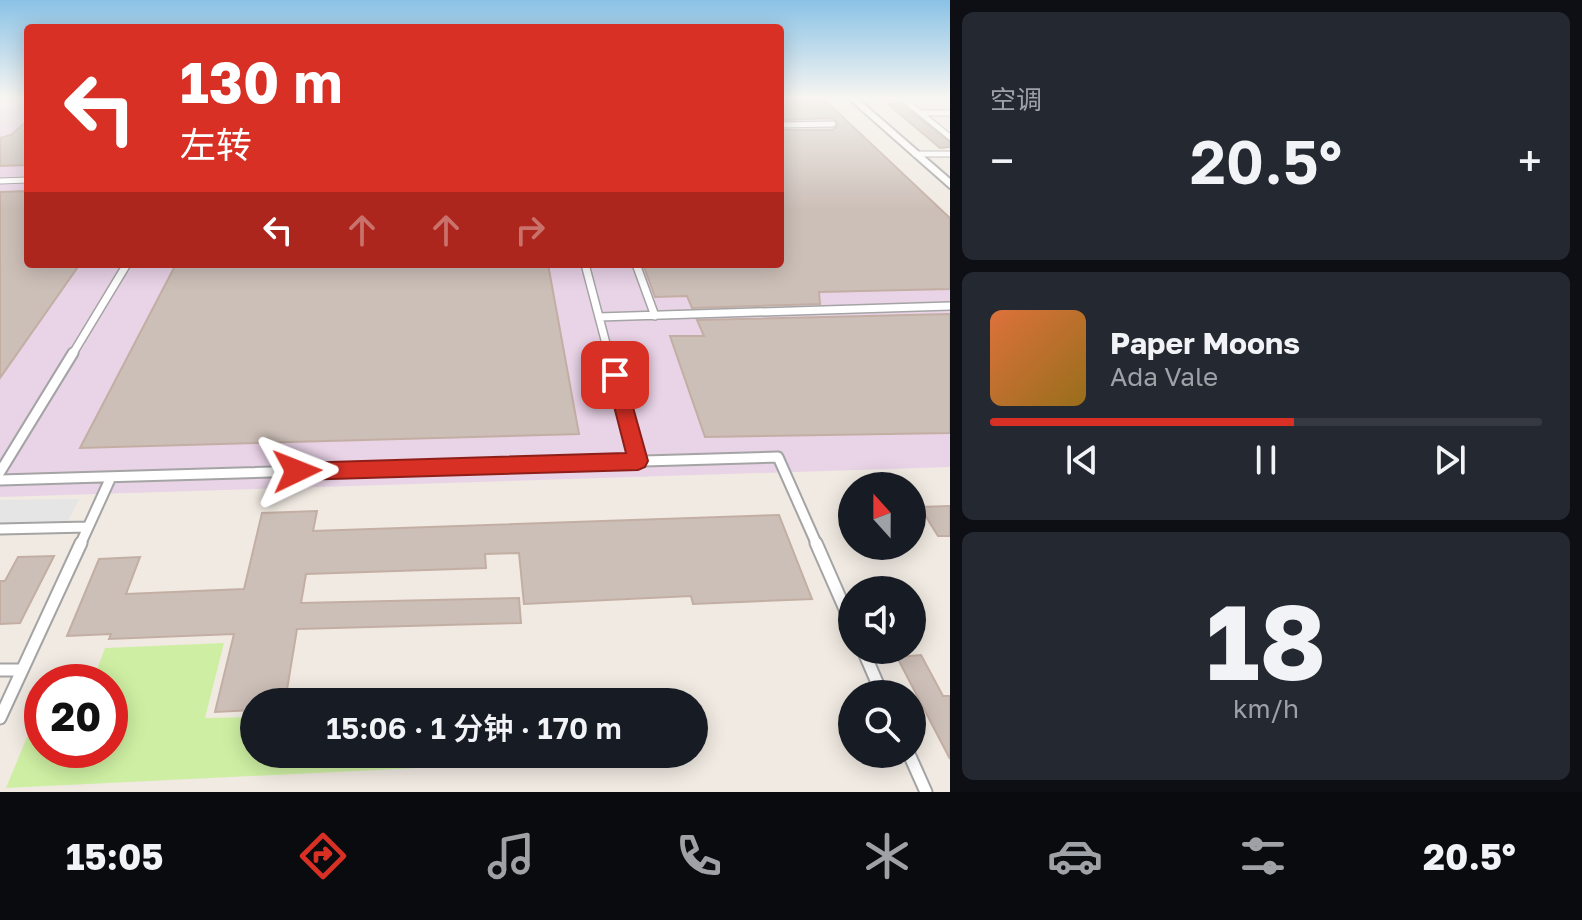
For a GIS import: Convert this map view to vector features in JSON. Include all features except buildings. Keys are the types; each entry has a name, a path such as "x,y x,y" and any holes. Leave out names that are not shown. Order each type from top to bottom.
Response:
{"street":[{"path":"897,135 947,178"}],"lane":[{"path":"918,154 950,154"},
{"path":"0,181 24,180"},
{"path":"0,472 125,268"},
{"path":"586,268 638,461"},
{"path":"637,268 655,316"},
{"path":"599,317 950,306"},
{"path":"0,480 778,457 838,593"},
{"path":"0,718 111,477"},
{"path":"0,529 88,527"},
{"path":"0,670 22,670"},
{"path":"915,768 926,792"}],"shaded area":[{"path":"0,135 24,135 24,268 784,268 784,135 862,135 950,218 950,467 0,497"},
{"path":"79,499 67,523 0,524 0,500"}],"green space":[{"path":"224,643 205,718 240,717 240,768 418,768 6,788 24,744 24,768 128,768 128,664 99,664 105,648"}],"route":[{"path":"297,471 638,461 615,375"}]}
